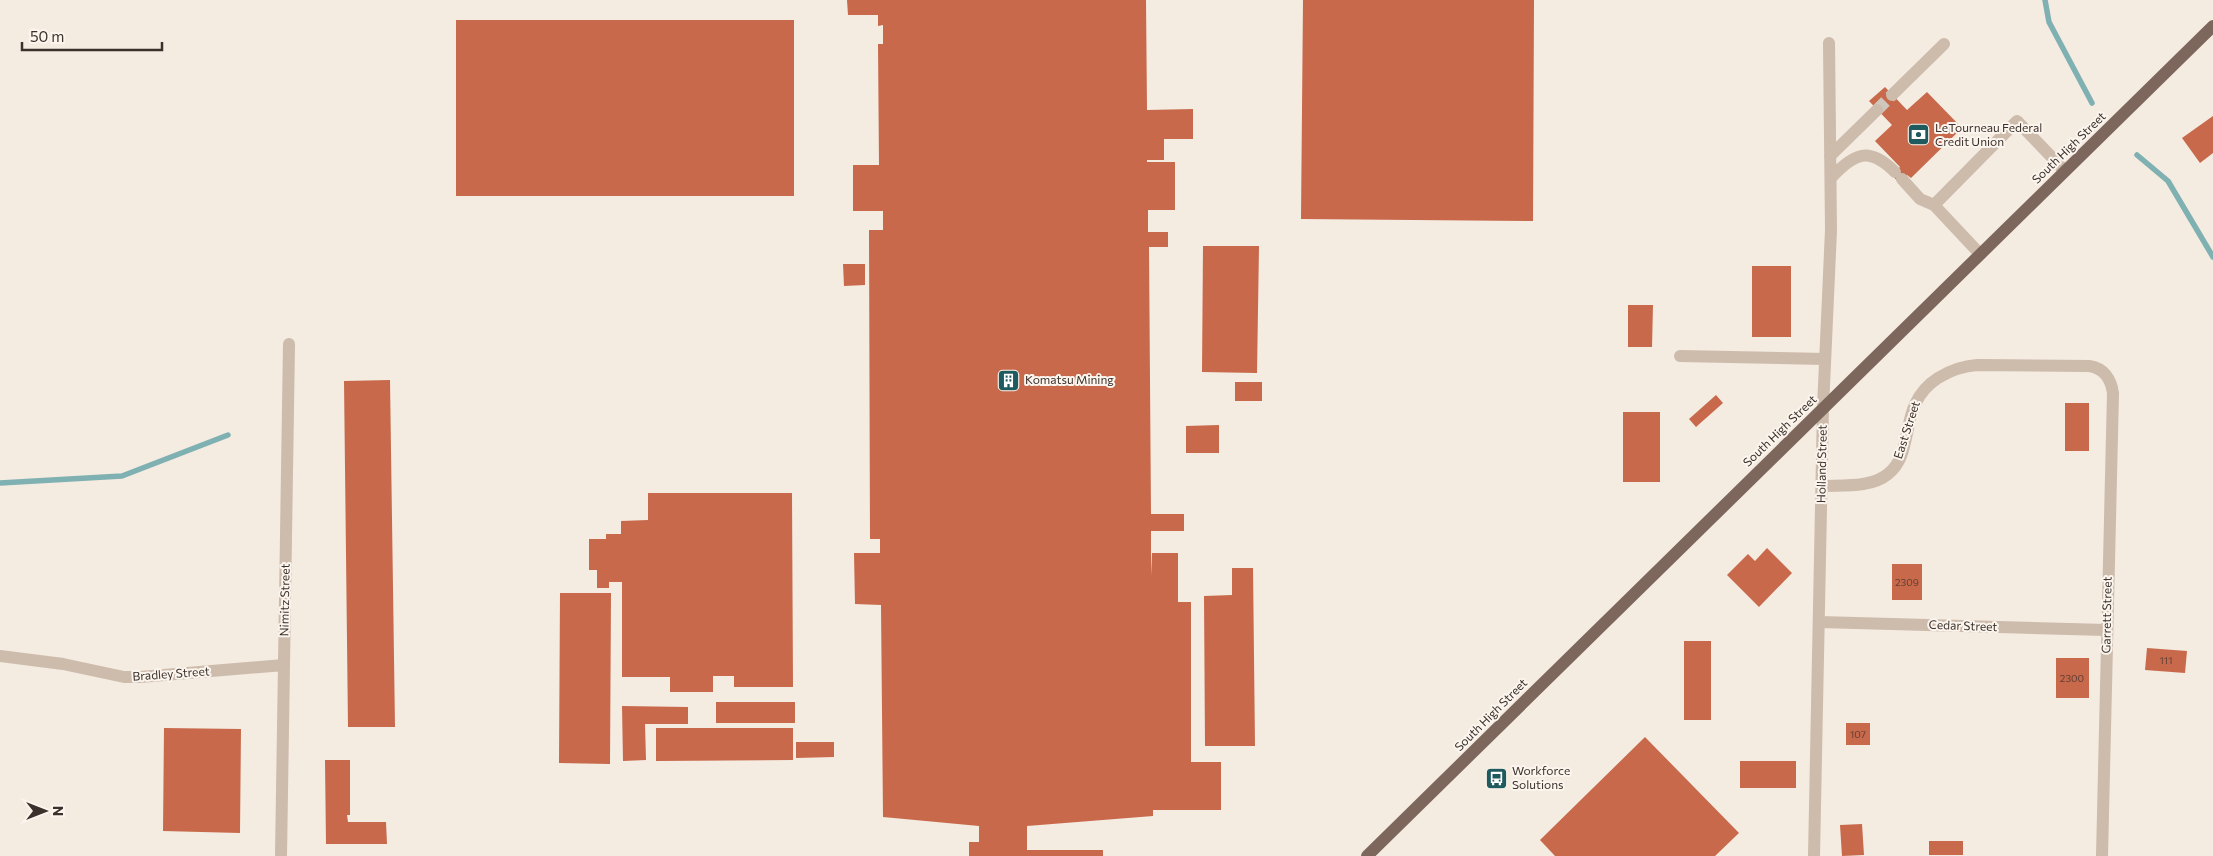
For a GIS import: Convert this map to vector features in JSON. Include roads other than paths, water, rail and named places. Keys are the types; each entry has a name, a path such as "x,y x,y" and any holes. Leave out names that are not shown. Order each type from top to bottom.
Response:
{"main road":[{"name":"South High Street","path":"1367,856 2213,26"}],"street":[{"name":"Holland Street","path":"1814,856 1823,408 1831,237 1829,43"},
{"path":"1892,95 1944,44"},
{"path":"1830,156 1877,110"},
{"path":"1934,205 2017,121 2065,171"},
{"path":"1831,178 1855,156 1877,157 1899,176 1920,199 1934,205 1980,254"},
{"name":"Nimitz Street","path":"281,856 289,344"},
{"path":"1680,356 1825,360"},
{"name":"East Street","path":"1822,486 1865,483 1889,473 1902,452 1912,410 1921,393 1937,379 1959,367 1977,365 2089,366 2099,369 2107,375"},
{"name":"Garrett Street","path":"2102,856 2113,393 2107,375"},
{"name":"Cedar Street","path":"1820,622 2106,630"},
{"name":"Bradley Street","path":"0,656 56,663 124,677 284,665"}],"waterway":[{"path":"2045,0 2049,22 2092,103"},
{"path":"2137,155 2168,181 2213,257"},
{"path":"0,483 122,476 228,435"}],"tunnel":[{"path":"1877,110 1892,95"}],"place":[{"name":"LeTourneau Federal Credit Union","path":"1919,135"},
{"name":"Komatsu Mining","path":"1009,380"},
{"name":"Workforce Solutions","path":"1496,778"}]}
